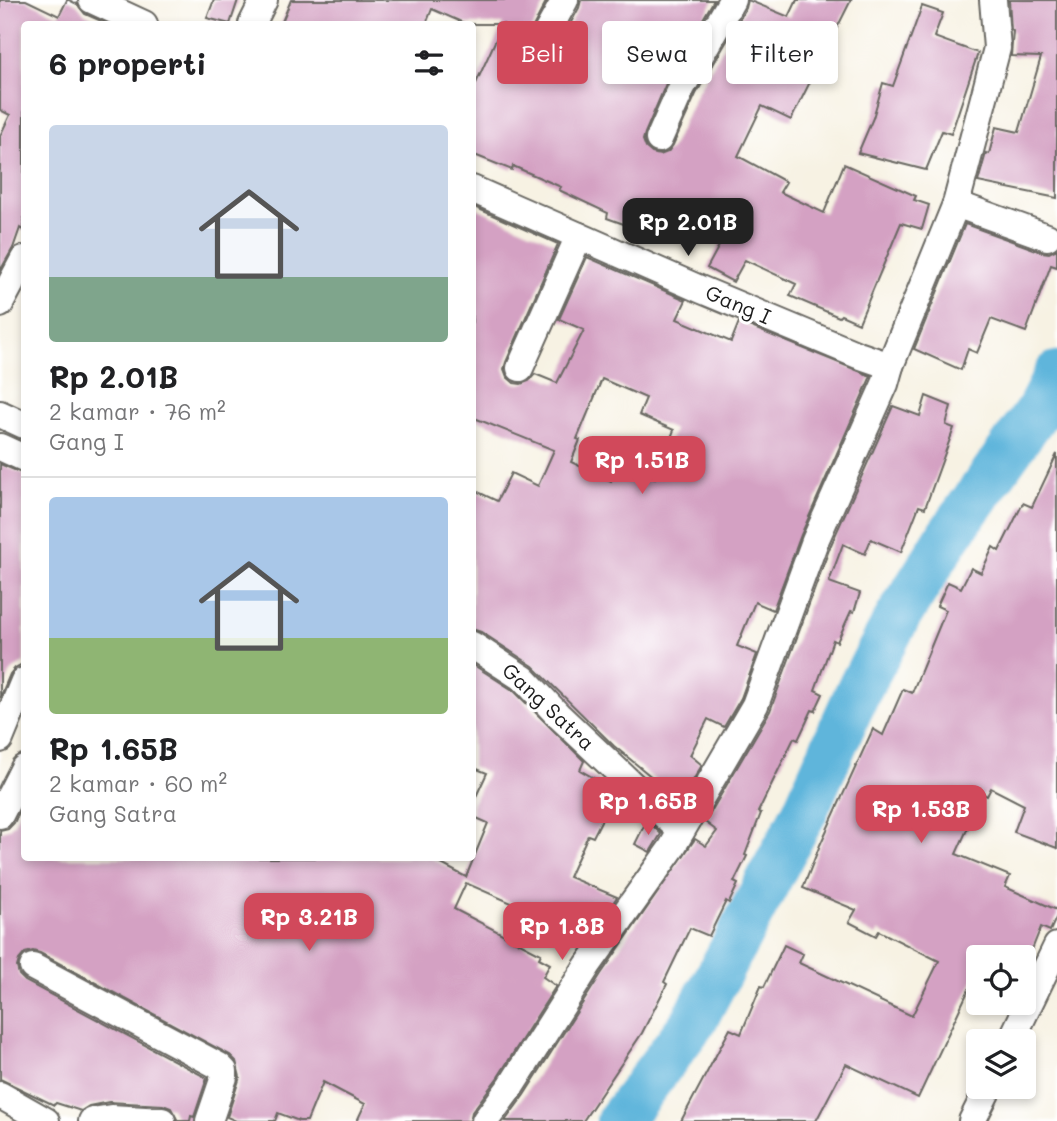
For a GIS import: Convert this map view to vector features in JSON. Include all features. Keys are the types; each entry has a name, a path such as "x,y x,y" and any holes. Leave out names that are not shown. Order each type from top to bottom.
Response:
{"street":[{"path":"253,21 264,0"},
{"path":"553,21 565,0"},
{"path":"659,139 682,87 732,0"},
{"path":"485,1121 511,1086 588,965 671,849 755,705 815,541 885,384 956,204 997,48 993,0"},
{"path":"97,10 134,21"},
{"name":"Gang I","path":"476,191 702,290 890,366"},
{"path":"956,204 1047,237"},
{"path":"520,368 579,236"},
{"path":"0,304 21,264"},
{"path":"0,414 21,424"},
{"path":"0,447 21,457"},
{"name":"Gang Satra","path":"476,648 524,679 558,715 681,831"},
{"path":"0,739 21,688"},
{"path":"0,815 21,774"},
{"path":"1017,1029 1057,946"},
{"path":"33,967 219,1066 225,1077 209,1121"},
{"path":"0,1095 46,1121"},
{"path":"972,1121 983,1099"},
{"path":"92,1121 111,1118 162,1121"}],"building":[{"path":"0,0 26,0 59,16 69,0 77,4 85,14 101,21 21,21 21,229 0,271 0,136 10,115 0,110"},
{"path":"214,0 238,0 231,21 207,18"},
{"path":"291,0 547,0 536,21 476,24 476,21 459,21 432,9 427,21 282,21"},
{"path":"581,0 714,0 702,21 602,21 602,84 666,84 645,133 643,140 646,148 660,155 668,152 702,84 712,84 712,66 726,42 726,84 809,84 791,120 762,106 738,156 786,182 780,192 824,213 844,164 916,196 914,200 929,205 922,229 901,223 859,323 841,315 839,317 790,296 796,284 745,260 733,282 707,268 720,244 680,228 681,225 641,204 632,227 607,218 608,213 559,190 561,187 513,166 512,170 476,156 476,83 497,37 497,84 588,84 588,21 572,21"},
{"path":"748,0 789,17 797,0 851,0 838,26 838,21 738,21"},
{"path":"1009,0 1057,0 1057,198 978,182 996,127 1019,132 1041,57 1011,56 1013,31"},
{"path":"922,6 943,13 934,37 978,53 951,134 942,131 926,170 858,153 873,118 883,83 893,86"},
{"path":"476,208 558,244 506,362 504,369 507,377 514,383 529,381 535,374 557,383 584,330 559,319 587,257 686,300 677,319 731,342 739,322 871,376 801,535 773,610 755,602 737,646 757,654 741,698 724,727 708,719 690,755 702,765 681,801 614,746 533,666 476,630 476,491 497,501 511,473 538,486 554,450 476,419","holes":["602,379 646,398 639,415 674,430 655,478 618,464 611,481 571,462 580,440 577,439"]},
{"path":"965,224 1042,252 1049,253 1057,249 1057,267 1051,265 1026,332 991,319 977,353 968,349 961,370 914,349"},
{"path":"926,396 951,406 946,425 954,428 925,508 919,506 901,552 871,539 865,554 843,544 829,582 860,593 854,612 851,611 837,642 833,640 815,690 823,694 815,711 812,710 798,740 794,738 758,812 761,813 745,855 747,856 734,882 738,884 729,903 726,901 709,936 690,928 664,982 667,984 642,1033 583,1121 505,1121 601,974 695,839 706,846 717,831 705,822 770,711 830,547 893,406 920,416"},
{"path":"1057,454 1057,848 1014,832 1024,805 991,788 987,796 983,794 956,854 1010,876 1005,887 1057,910 1050,931 1041,927 1034,945 966,945 966,996 918,1098 846,1064 816,1121 681,1121 730,1029 741,1034 761,986 764,987 784,945 803,954 799,963 912,1016 939,961 879,931 876,936 849,922 856,910 803,888 873,729 883,735 903,689 912,693 946,610 937,606 948,582 961,588 971,568 981,573 993,547 999,551 1023,503 1032,507"},
{"path":"0,464 21,473 21,665 10,674 0,698"},
{"path":"476,667 514,691 584,761 580,770 616,791 593,837 588,835 569,877 617,897 589,937 466,883 454,909 541,954 539,958 550,964 543,977 556,986 498,1077 472,1112 470,1121 357,1121 365,1104 323,1082 307,1121 299,1121 278,1113 275,1121 236,1121 227,1117 240,1077 236,1061 230,1055 33,951 25,953 17,967 19,975 25,981 207,1078 194,1117 191,1116 190,1121 178,1121 171,1108 163,1105 109,1102 89,1106 81,1111 56,1103 54,1105 0,1079 0,831 8,829 14,823 21,808 21,861 436,861 466,877 473,861 476,861 476,852 488,823 476,818 476,796 487,773 476,769"},
{"path":"647,820 661,834 650,852 635,844"}],"waterway":[{"path":"619,1121 694,1021 804,813 859,689 898,617 948,537 1039,409 1057,374"}]}
